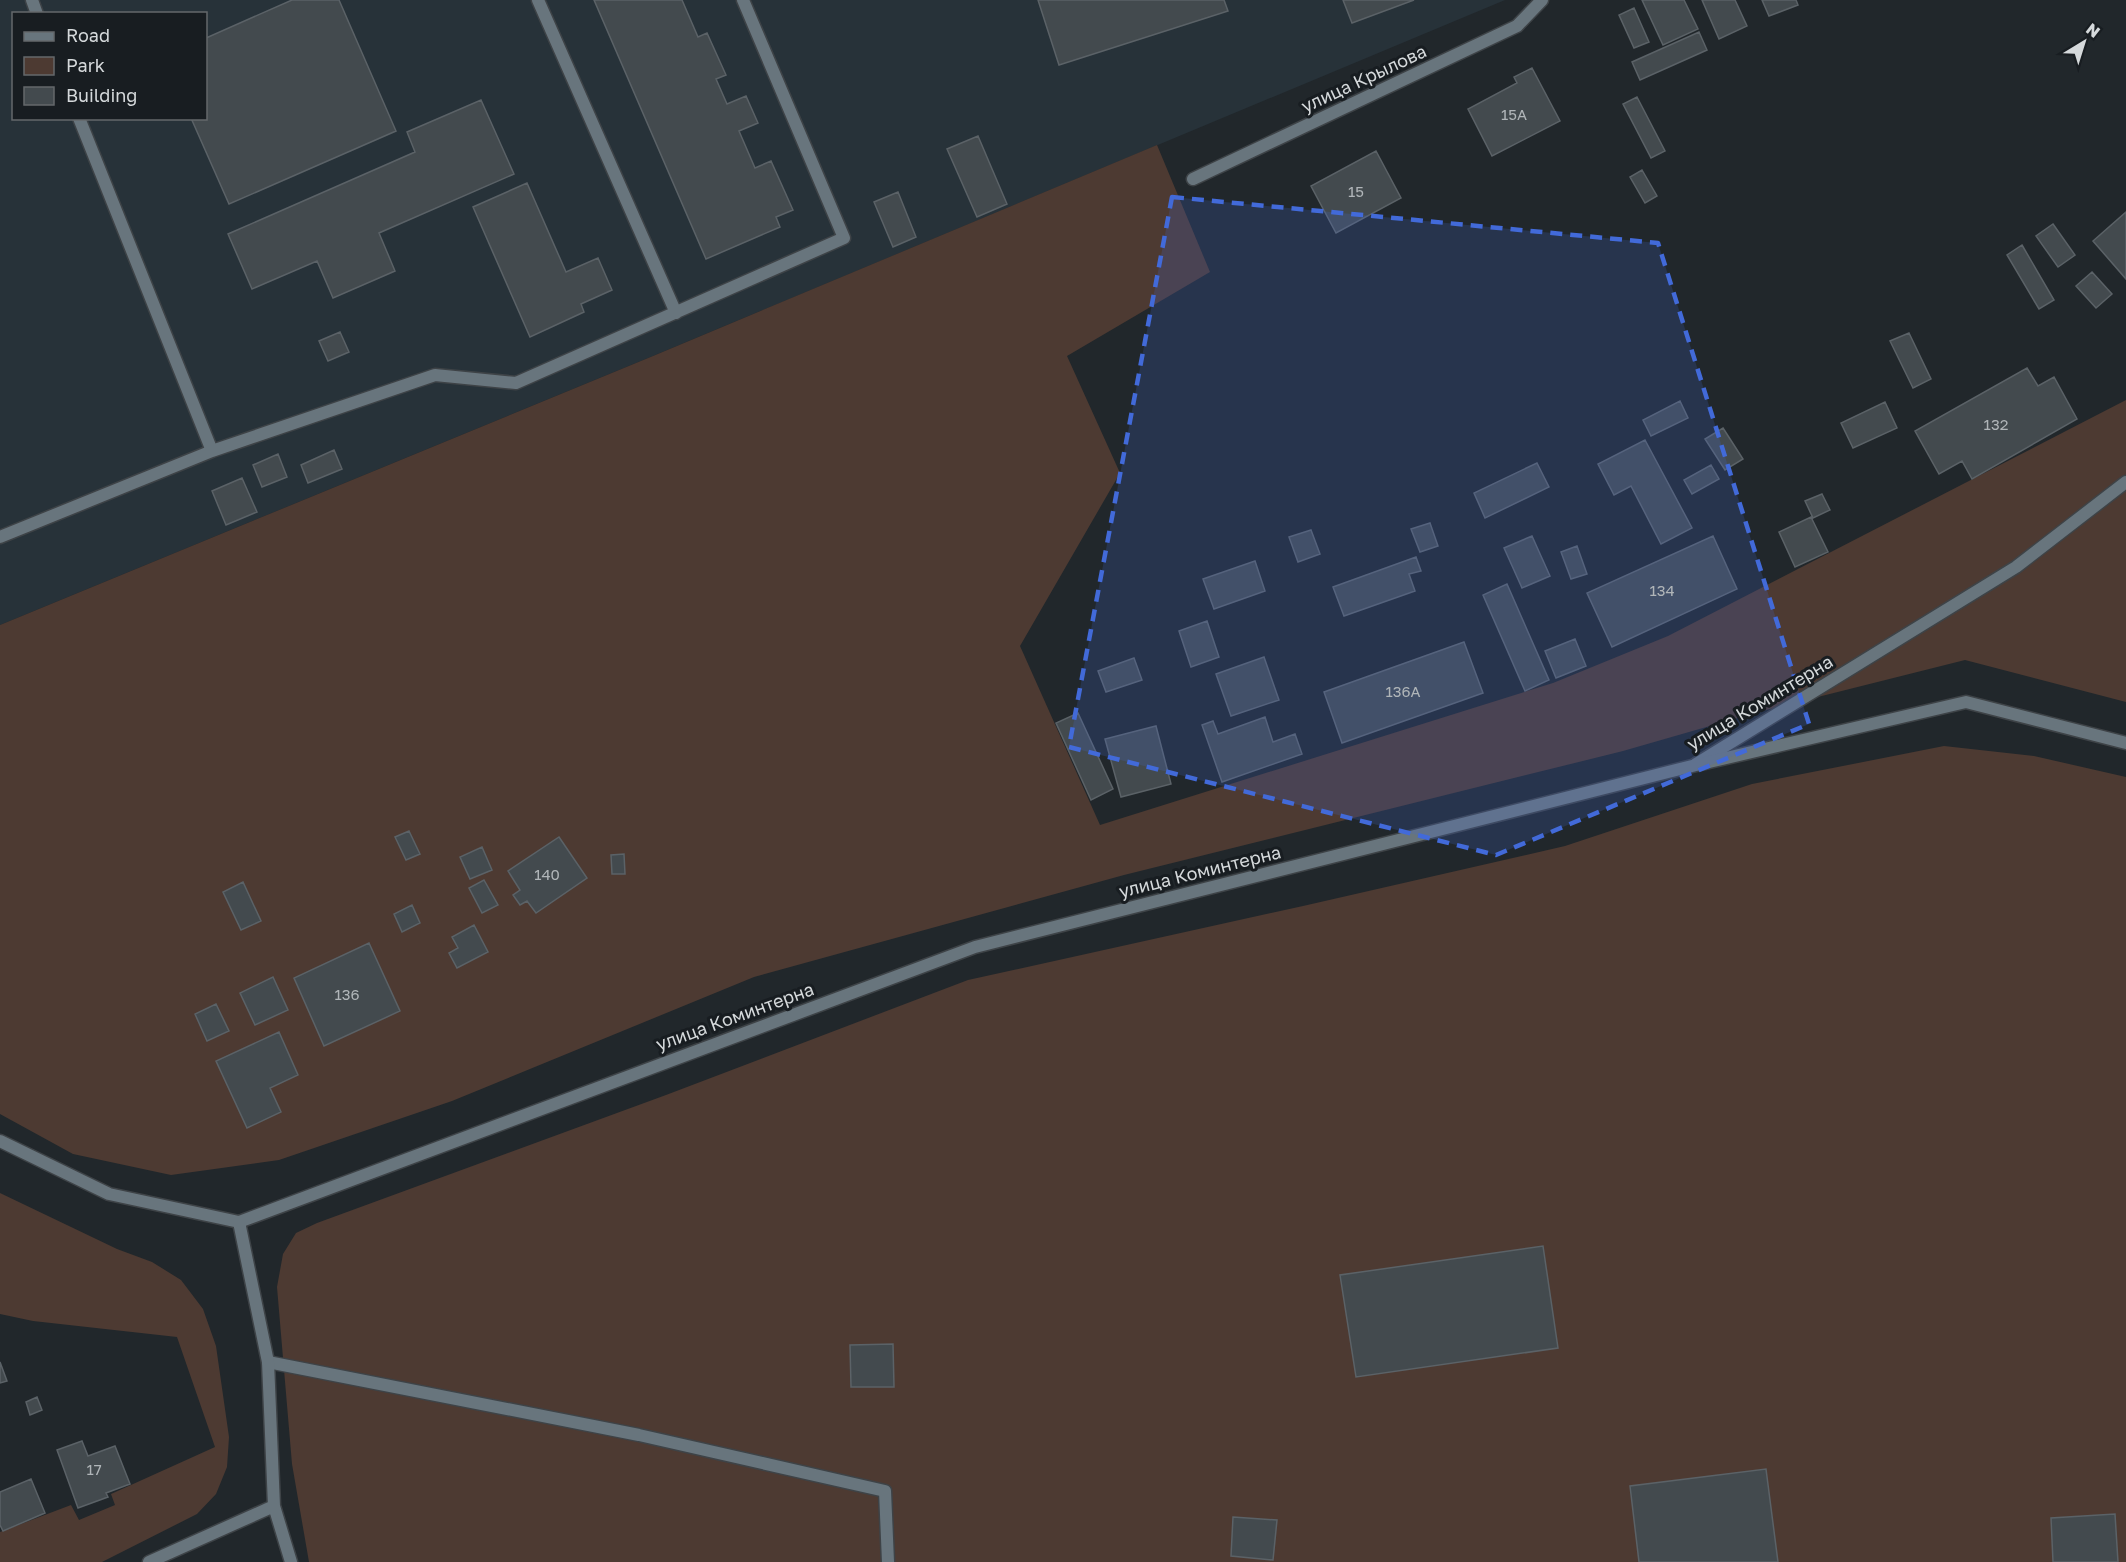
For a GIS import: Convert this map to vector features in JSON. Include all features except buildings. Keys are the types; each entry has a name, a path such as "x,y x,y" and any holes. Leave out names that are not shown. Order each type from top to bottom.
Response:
{"street":[{"path":"538,0 676,312"},
{"path":"0,537 212,451 435,375 516,383 844,238 743,0"},
{"name":"улица Крылова","path":"1193,179 1517,27 1542,0"},
{"path":"80,120 212,451"},
{"name":"улица Коминтерна","path":"238,1222 975,947 1692,766 2016,567 2126,482"},
{"path":"1692,766 1966,702 2126,743"},
{"path":"0,1141 109,1194 238,1222 268,1362 274,1506 291,1562"},
{"path":"268,1362 639,1435 885,1491 888,1562"},
{"path":"149,1562 274,1506"}],"highlighted area":[{"path":"1172,197 1658,243 1809,724 1496,855 1069,747"}],"shaded area":[{"path":"0,0 1505,0 653,356 0,625"}],"green space":[{"path":"1157,145 1210,272 1067,356 1120,473 1020,646 1100,825 1553,683 1668,636 2126,400 2126,702 1965,660 1762,711 1623,751 1124,875 754,977 452,1101 279,1160 171,1175 73,1154 0,1114 0,625"},
{"path":"1944,746 2034,756 2126,777 2126,1562 309,1562 292,1464 277,1287 283,1254 296,1233 317,1223 666,1095 968,980 1565,846 1752,784"},
{"path":"0,1193 117,1249 152,1262 181,1280 203,1309 216,1346 229,1437 227,1467 216,1494 197,1514 102,1562 0,1562 0,1532 71,1505 79,1520 115,1505 111,1494 215,1447 177,1337 33,1321 0,1314"}]}
